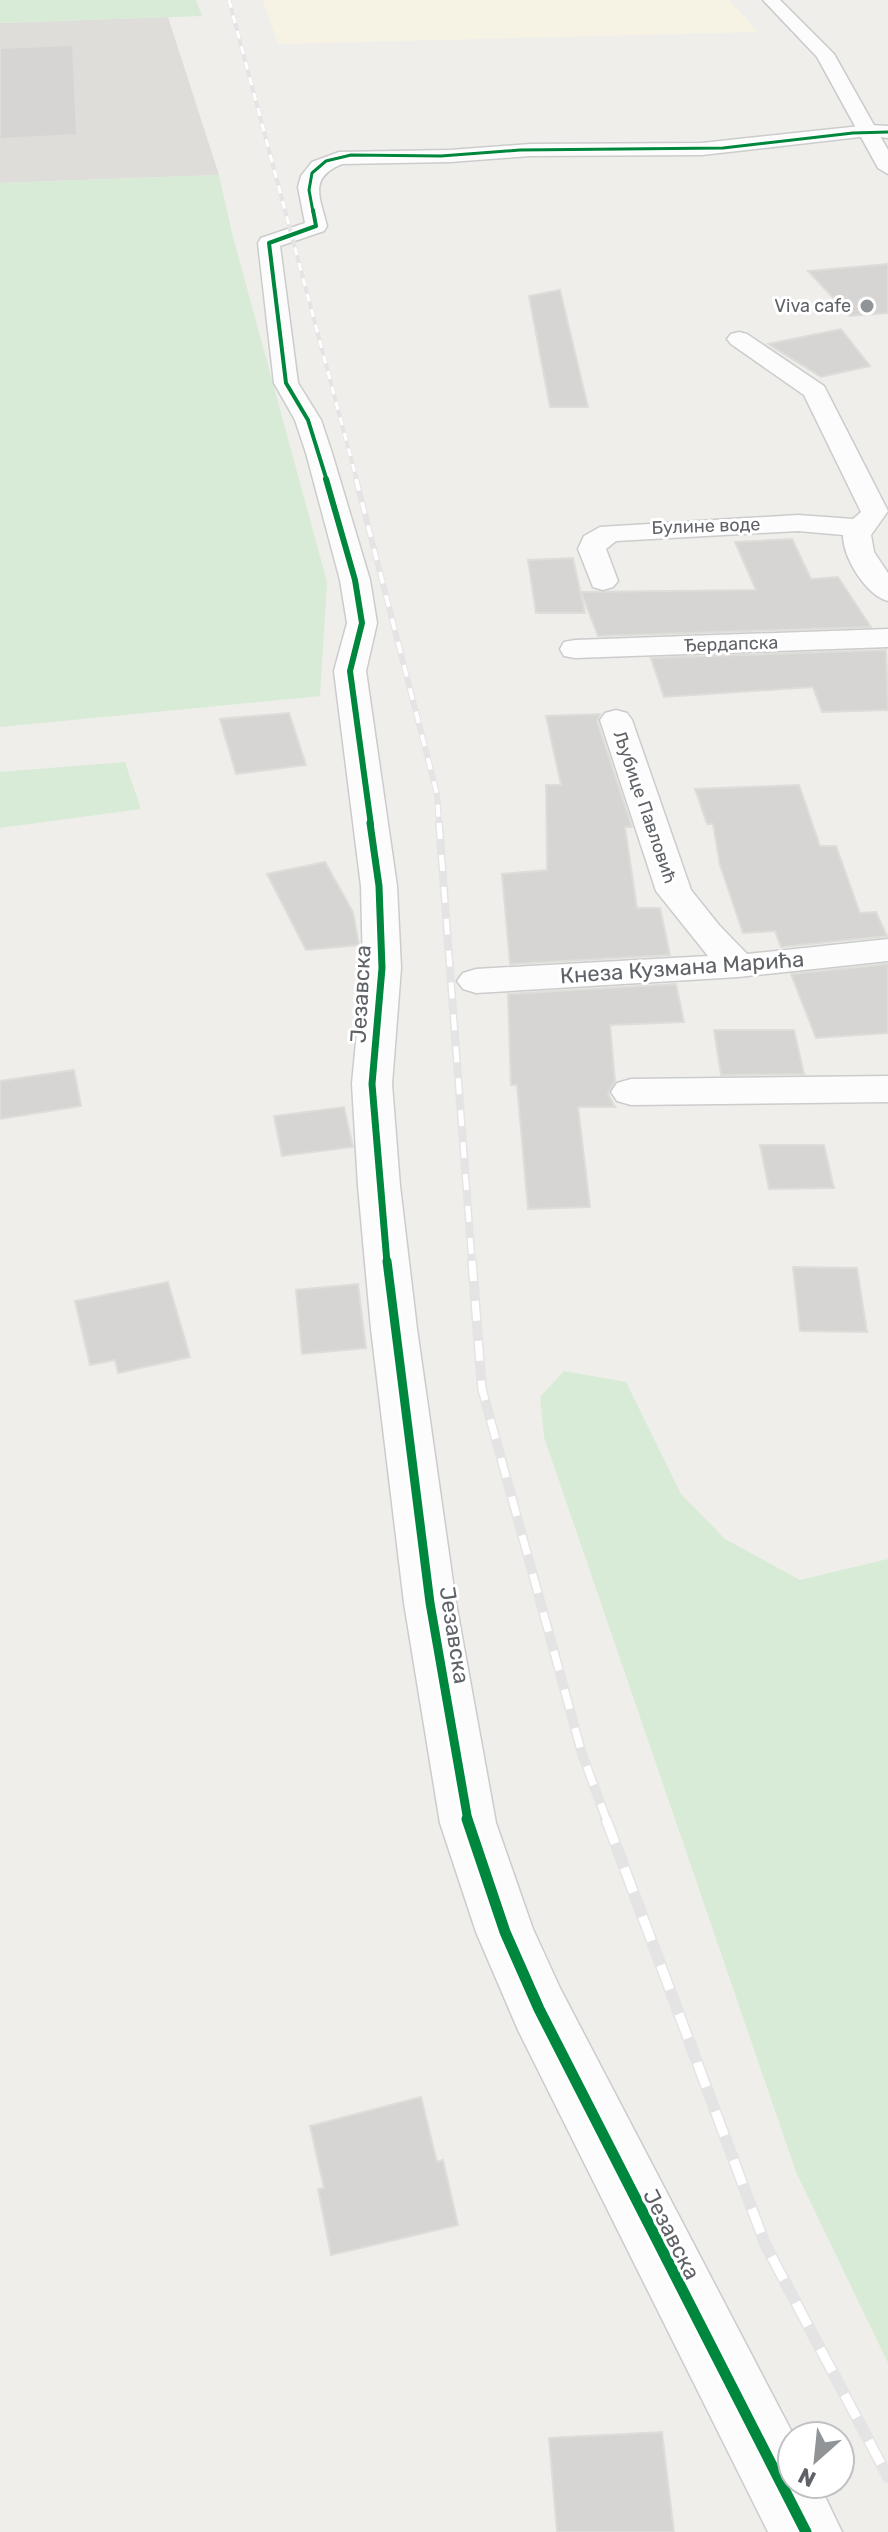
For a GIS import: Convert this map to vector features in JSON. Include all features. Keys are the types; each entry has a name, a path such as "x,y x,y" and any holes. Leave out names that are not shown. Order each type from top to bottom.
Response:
{"street":[{"path":"771,0 825,54 879,132 888,168"},
{"name":"Језавска","path":"806,2532 539,2009 505,1932 468,1823 430,1603 391,1301 372,1084 382,968 379,886 350,671 362,623 355,580 308,420 286,383 269,243 316,226 308,187 311,176 327,160 354,156 450,156 530,150 715,148 879,132"},
{"path":"739,339 815,391 875,513 861,528 859,547 888,592"},
{"name":"Булине воде","path":"603,581 592,549 594,542 610,533 798,523 861,528"},
{"name":"Ђердапска","path":"575,649 888,638"},
{"name":"Љубице Павловић","path":"616,720 674,891 706,933 738,966"},
{"name":"Кнеза Кузмана Марића","path":"476,981 738,966 888,950"},
{"path":"631,1092 888,1089"}],"shaded area":[{"path":"263,0 729,0 758,32 278,44"},
{"path":"168,17 219,175 0,183 0,23"}],"green space":[{"path":"0,0 196,0 202,16 0,23"},
{"path":"219,175 327,582 320,696 0,727 0,183"},
{"path":"125,762 141,809 0,828 0,772"},
{"path":"564,1371 626,1382 681,1494 725,1539 800,1580 888,1559 888,2363 796,2172 544,1437 540,1397"}],"building":[{"path":"73,45 77,135 0,139 0,48"},
{"path":"888,264 888,313 850,316 808,271"},
{"path":"560,290 588,407 550,407 529,296"},
{"path":"841,329 870,366 821,377 768,344"},
{"path":"792,539 811,579 838,577 871,627 598,636 581,592 756,590 735,542"},
{"path":"573,558 585,613 536,613 528,560"},
{"path":"886,650 888,710 822,712 813,687 664,697 651,658"},
{"path":"289,713 306,765 236,774 220,719"},
{"path":"600,714 597,721 632,827 625,827 637,908 660,908 670,955 510,964 502,874 547,870 546,785 561,785 546,716"},
{"path":"799,785 820,846 836,846 860,913 876,912 887,936 781,947 775,931 743,933 720,865 713,824 707,824 695,789"},
{"path":"325,862 353,912 359,945 306,950 267,874"},
{"path":"888,964 888,1033 816,1038 791,974"},
{"path":"676,984 684,1022 610,1025 615,1081 608,1094 615,1107 578,1107 590,1207 528,1209 517,1085 511,1085 508,994"},
{"path":"714,1030 794,1030 804,1074 721,1075"},
{"path":"74,1070 81,1106 0,1119 0,1081"},
{"path":"344,1107 353,1147 282,1156 274,1116"},
{"path":"760,1145 824,1145 834,1188 769,1189"},
{"path":"793,1267 857,1268 867,1332 800,1331"},
{"path":"168,1282 190,1357 118,1373 115,1360 90,1365 75,1301"},
{"path":"358,1284 366,1348 302,1354 296,1290"},
{"path":"421,2097 437,2162 443,2160 458,2225 331,2255 318,2189 324,2188 310,2126"},
{"path":"662,2432 674,2532 557,2532 549,2438"}],"railway":[{"path":"229,0 357,481"},
{"path":"356,479 437,794 439,825"},
{"path":"439,823 472,1263"},
{"path":"472,1261 482,1389 582,1754 607,1821"},
{"path":"606,1819 765,2244 888,2477"}],"cycle path":[{"path":"806,2532 539,2009 505,1932 468,1823 430,1603 394,1329 379,1186 372,1084 382,968 379,886 350,671 362,623 355,580 319,453 308,420 286,383 269,243 316,226 309,190 312,173 326,161 338,157 367,154 452,156 520,150 723,148 888,132"}],"place":[{"name":"Viva cafe","path":"867,306"}]}
